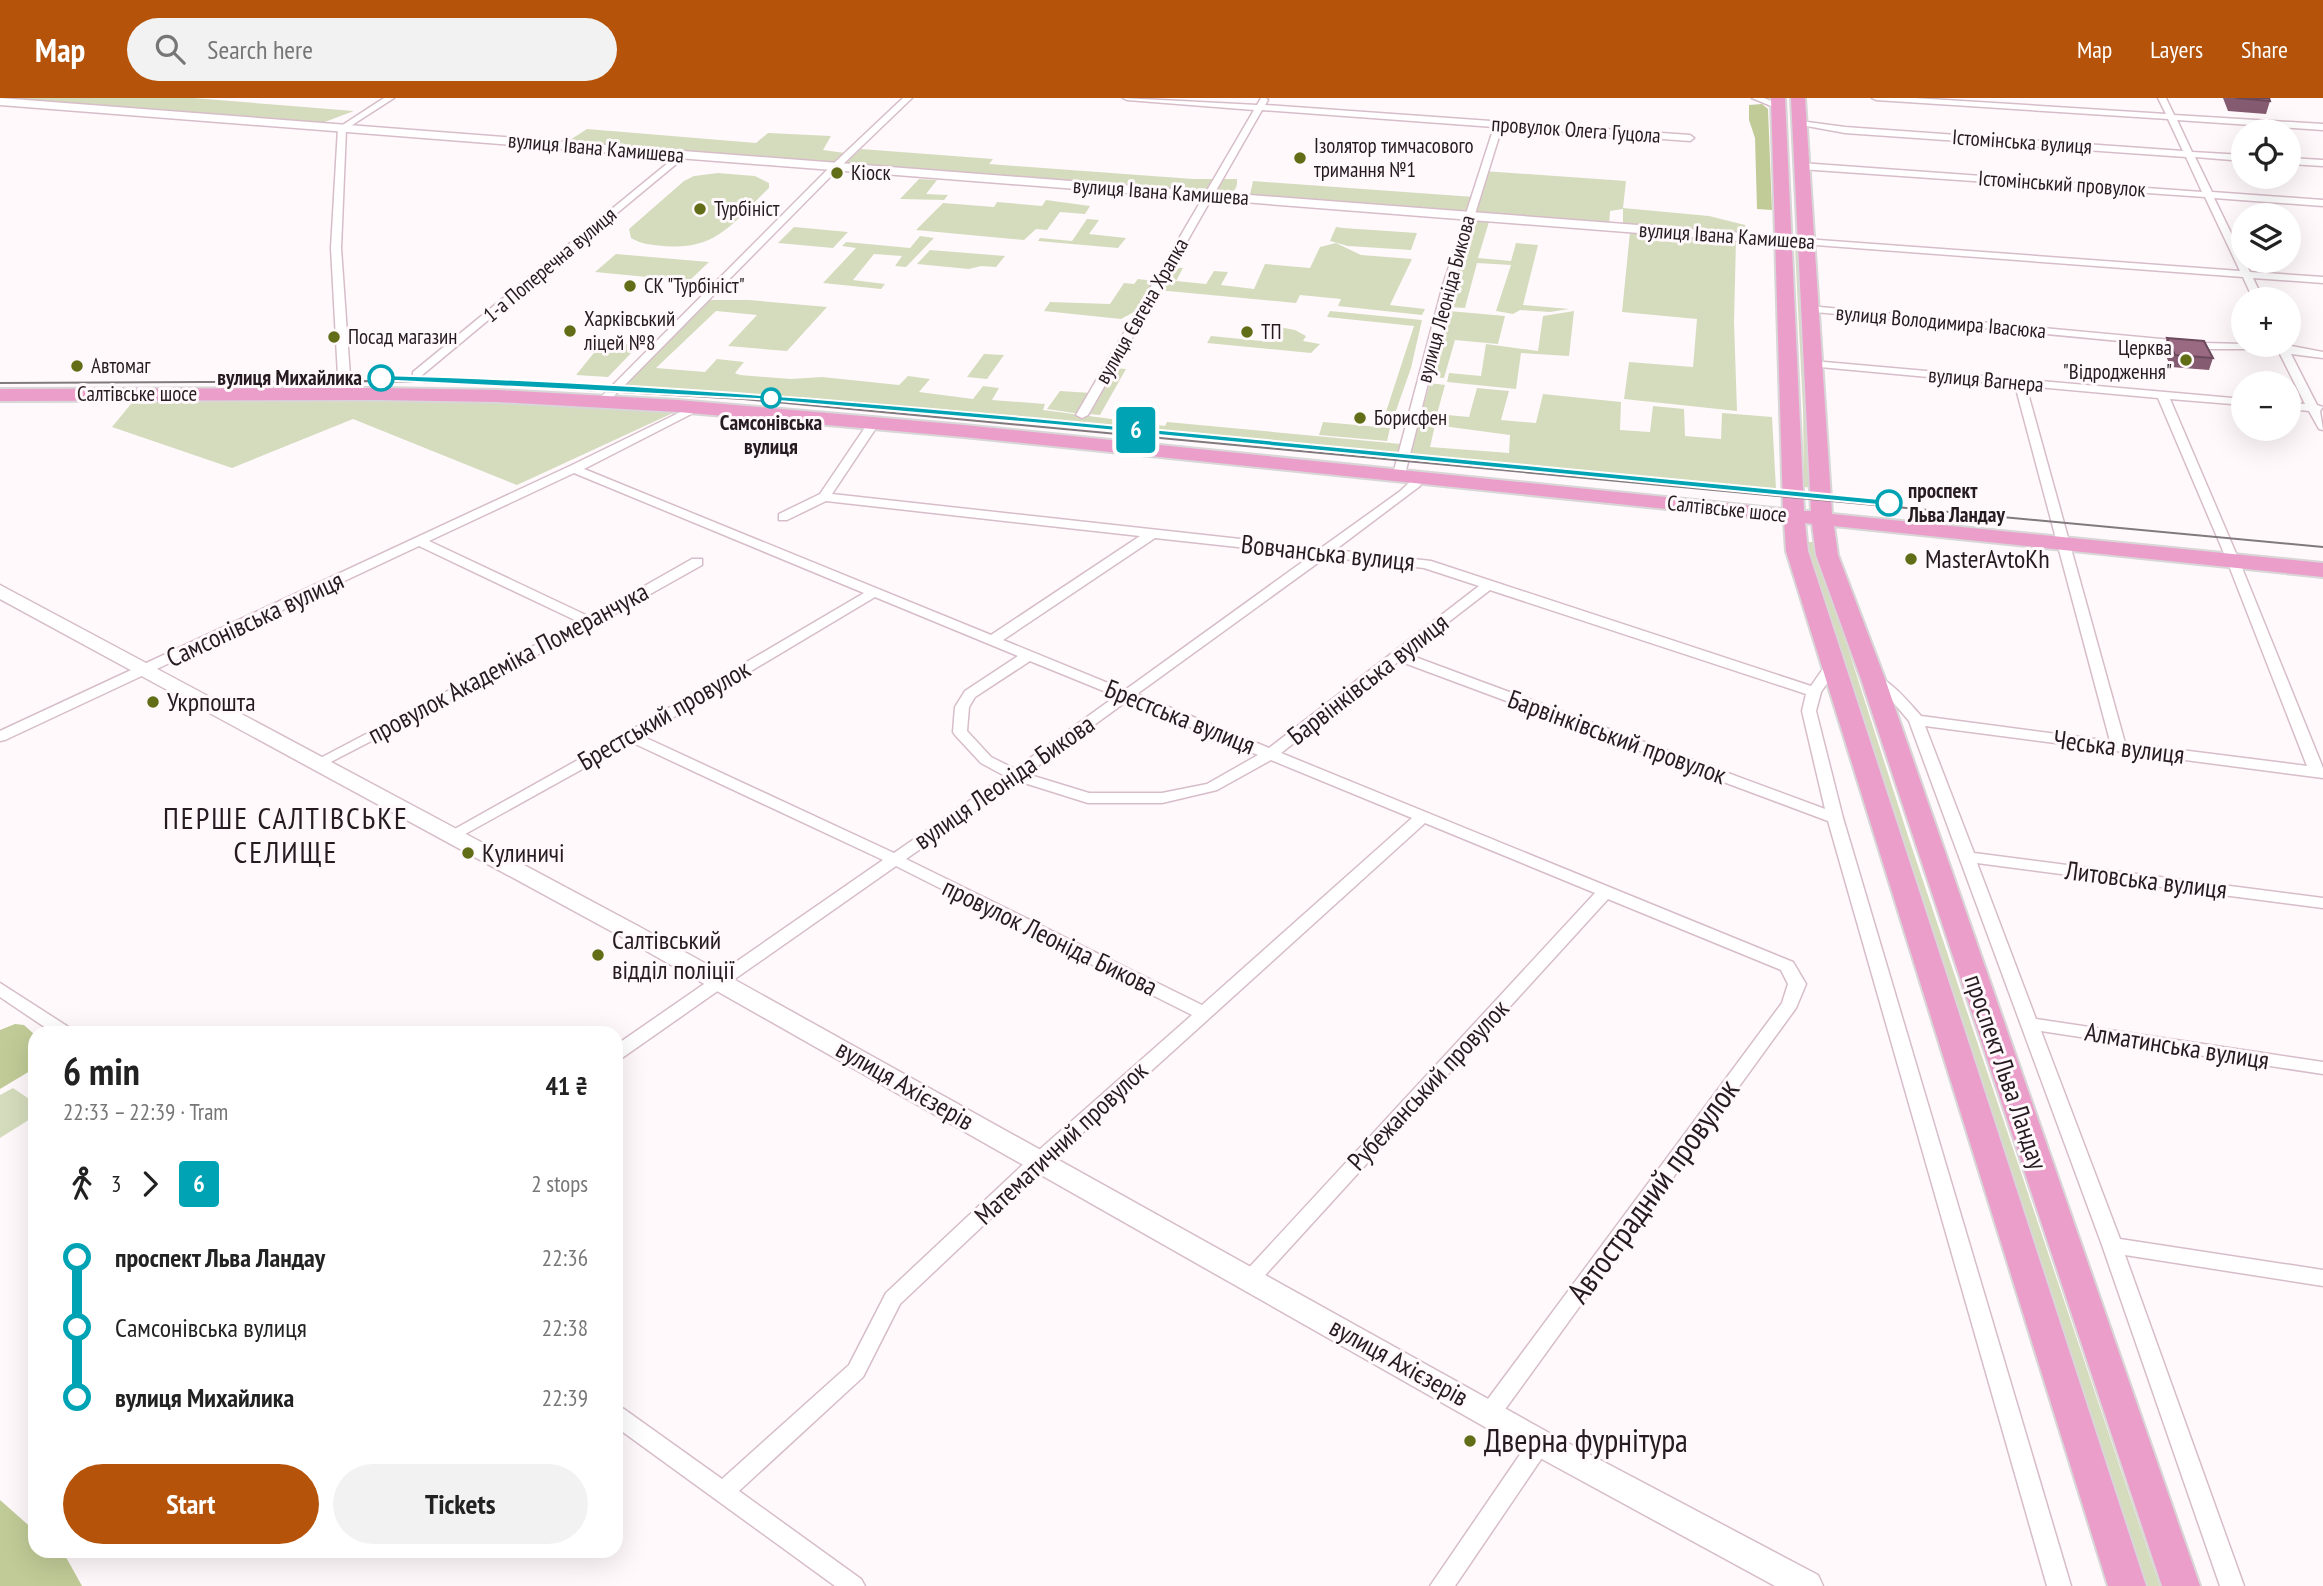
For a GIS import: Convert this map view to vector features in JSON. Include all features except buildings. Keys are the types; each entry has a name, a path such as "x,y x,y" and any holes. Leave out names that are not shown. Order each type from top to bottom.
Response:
{"main road":[{"name":"проспект Льва Ландау","path":"1798,98 1813,365 1807,517 1797,551 2127,1586"},
{"name":"проспект Льва Ландау","path":"1778,102 1783,240 1807,517 1826,555 1874,680 2181,1586"},
{"name":"Салтівське шосе","path":"0,395 338,393 498,396 697,407 1408,475 2323,569"}],"street":[{"path":"338,393 344,384 345,373 341,358 336,248 342,128 390,98"},
{"path":"603,401 835,167 908,98"},
{"name":"провулок Олега Гуцола","path":"1127,98 1262,103 1498,126 1690,138"},
{"path":"1756,98 1778,102"},
{"path":"1876,98 2323,127"},
{"path":"2162,98 2252,287"},
{"name":"вулиця Івана Камишева","path":"0,101 2323,280"},
{"name":"вулиця Євгена Храпка","path":"1082,415 1262,103"},
{"name":"Істомінська вулиця","path":"1800,124 1845,130 2231,157"},
{"name":"вулиця Леоніда Бикова","path":"623,1049 1016,775 1416,483 1408,475 1468,216 1498,126"},
{"name":"1-а Поперечна вулиця","path":"417,374 683,155"},
{"path":"2301,162 2323,163"},
{"name":"Істомінський провулок","path":"1801,166 2323,203"},
{"name":"вулиця Володимира Івасюка","path":"1809,309 2204,346 2231,346"},
{"name":"вулиця Володимира Івасюка","path":"2301,351 2323,355"},
{"path":"2288,357 2317,408 2323,428"},
{"name":"вулиця Вагнера","path":"1813,365 2231,401"},
{"path":"2020,383 2066,543 2119,747"},
{"path":"2162,394 2320,773"},
{"name":"Самсонівська вулиця","path":"0,737 420,542 697,407"},
{"path":"783,517 824,497 874,422"},
{"name":"Брестська вулиця","path":"574,469 1787,965"},
{"name":"Вовчанська вулиця","path":"824,497 1426,564 1814,692"},
{"path":"993,640 1152,534"},
{"path":"420,542 590,622"},
{"name":"провулок Академіка Померанчука","path":"318,763 590,622 697,562"},
{"name":"Барвінківська вулиця","path":"1029,655 970,694 962,706 960,732 986,760 1016,775 1088,797 1162,798 1212,787 1271,754 1489,584"},
{"name":"вулиця Ахієзерів","path":"0,590 718,981 1038,1162 1251,1278 1539,1443 1806,1586"},
{"name":"Брестський провулок","path":"452,835 632,736 875,592"},
{"name":"Барвінківський провулок","path":"1399,656 1835,818"},
{"path":"1832,666 1814,692 1809,711 1835,818 2059,1586"},
{"path":"1874,680 1898,699 1916,720 2112,1245 2232,1586"},
{"name":"Чеська вулиця","path":"1916,720 2320,773"},
{"name":"провулок Леоніда Бикова","path":"632,736 894,859 1203,1013"},
{"name":"Математичний провулок","path":"724,1491 856,1371 893,1299 1038,1162 1424,816"},
{"name":"Литовська вулиця","path":"1968,857 2323,903"},
{"name":"Рубежанський провулок","path":"1251,1278 1606,891"},
{"name":"Автострадний провулок","path":"1490,1413 1790,1004 1797,984 1787,965"},
{"path":"0,989 55,1026"},
{"name":"Алматинська вулиця","path":"2031,1024 2323,1068"},
{"path":"2112,1245 2323,1278"},
{"path":"623,1420 853,1586"},
{"path":"1442,1586 1539,1443"}],"green space":[{"path":"0,98 193,98 354,111 314,126"},
{"path":"1762,104 1768,109 1772,210 1757,209 1755,138 1749,120 1749,105"},
{"path":"587,129 756,143 768,133 831,136 823,150 845,153 829,167 562,145"},
{"path":"861,149 993,159 989,164 1193,179 1237,179 1237,185 1225,197 851,166 846,163"},
{"path":"1483,171 1626,181 1623,208 1709,216 1745,225 1746,230 1726,236 1623,224 1623,209 1610,211 1609,227 1249,199 1253,181 1474,197"},
{"name":"Турбініст","path":"718,173 755,176 769,183 769,188 723,232 698,244 663,246 631,238 629,229 684,181 694,176"},
{"path":"919,179 937,180 926,194 948,195 944,200 900,199"},
{"path":"1046,200 1090,206 1085,214 1060,212 1047,230 1036,229 1024,240 916,230 943,203 994,207 997,202 1042,206"},
{"path":"1087,219 1099,220 1089,234 1126,238 1118,248 1038,241 1040,238 1072,241"},
{"path":"1472,221 1489,222 1478,258 1511,261 1516,243 1538,245 1523,305 1569,309 1550,312 1520,310 1513,314 1496,311 1511,265 1477,263 1465,308 1449,307"},
{"path":"794,227 848,232 833,248 778,243"},
{"path":"1336,227 1417,233 1411,250 1348,246 1330,241"},
{"path":"1630,232 1736,240 1734,322 1737,411 1624,399 1629,362 1693,367 1697,319 1622,312"},
{"path":"920,236 934,238 906,267 895,266 902,256 874,254 853,280 885,284 881,289 823,283 856,248 842,246 846,242 910,248"},
{"path":"1336,243 1361,255 1412,259 1390,305 1425,309 1422,315 1338,306 1341,299 1300,295 1296,303 1157,290 1171,267 1183,268 1176,281 1206,284 1214,271 1228,272 1221,285 1254,289 1265,264 1310,268 1320,247"},
{"path":"1795,247 1800,248 1812,488 1804,487"},
{"path":"930,250 1005,256 996,267 981,266 969,269 917,264"},
{"path":"616,254 709,262 689,281 595,272"},
{"path":"1138,279 1155,281 1136,311 1121,319 1044,311 1050,302 1110,304 1124,283 1134,284"},
{"path":"708,300 749,300 827,307 787,351 728,346 757,315 716,311 656,368 705,372 717,359 744,362 735,373 740,375 791,379 822,377 899,385 908,376 930,379 919,392 973,399 983,386 999,388 992,400 1045,404 1043,410 1165,426 1167,422 1412,445 1430,383 1445,385 1437,414 1469,417 1477,388 1509,391 1501,420 1536,423 1543,394 1621,402 1620,430 1650,432 1653,406 1684,409 1685,436 1721,439 1722,413 1772,417 1776,489 811,398 618,388","holes":["1435,425 1510,435 1509,453 1430,447"]},
{"path":"1330,311 1422,320 1411,368 1392,422 1383,421 1414,326 1327,317"},
{"path":"1449,311 1505,316 1498,344 1455,340 1444,378 1432,377"},
{"path":"1574,311 1569,356 1521,353 1516,389 1447,382 1449,373 1481,376 1486,344 1538,351 1543,316"},
{"path":"1279,327 1295,330 1306,336 1303,341 1320,344 1311,353 1207,343 1211,336 1273,342"},
{"path":"602,343 639,345 608,377 576,375"},
{"path":"984,354 1004,355 987,379 967,377"},
{"path":"1114,368 1126,369 1100,415 1089,414"},
{"path":"1060,391 1091,393 1080,414 1047,409"},
{"path":"135,399 493,401 673,413 517,485 353,419 232,468 112,427"},
{"path":"1323,422 1390,428 1387,441 1319,435"},
{"path":"1806,542 1814,542 1908,836 2160,1586 2146,1586 1898,835"},
{"path":"15,1024 28,1029 28,1072 0,1089 0,1030"},
{"path":"13,1088 28,1098 28,1120 0,1138 0,1095"},
{"path":"0,1500 28,1525 28,1558 66,1558 82,1586 0,1586"}],"tram line":[{"name":"6","path":"381,378 466,380 757,397 1055,422 1889,503"},
{"path":"0,383 378,381 463,383 743,399 2323,547"}],"place":[{"name":"Ізолятор тимчасового тримання №1","path":"1300,158"},
{"name":"Кіоск","path":"837,173"},
{"name":"Турбініст","path":"700,209"},
{"name":"СК \"Турбініст\"","path":"630,286"},
{"name":"Харківський ліцей №8","path":"570,331"},
{"name":"ТП","path":"1247,332"},
{"name":"Посад магазин","path":"334,337"},
{"name":"Церква \"Відродження\"","path":"2186,360"},
{"name":"Автомаг","path":"77,366"},
{"name":"вулиця Михайлика","path":"381,378"},
{"name":"Самсонівська вулиця","path":"771,398"},
{"name":"Борисфен","path":"1360,418"},
{"name":"проспект Льва Ландау","path":"1889,503"},
{"name":"MasterAvtoKh","path":"1911,559"},
{"name":"Укрпошта","path":"153,702"},
{"name":"Кулиничі","path":"468,853"},
{"name":"Салтівський відділ поліції","path":"598,955"},
{"name":"Дверна фурнітура","path":"1470,1441"}],"district":[{"name":"ПЕРШЕ САЛТІВСЬКЕ СЕЛИЩЕ","path":"286,836"}]}
